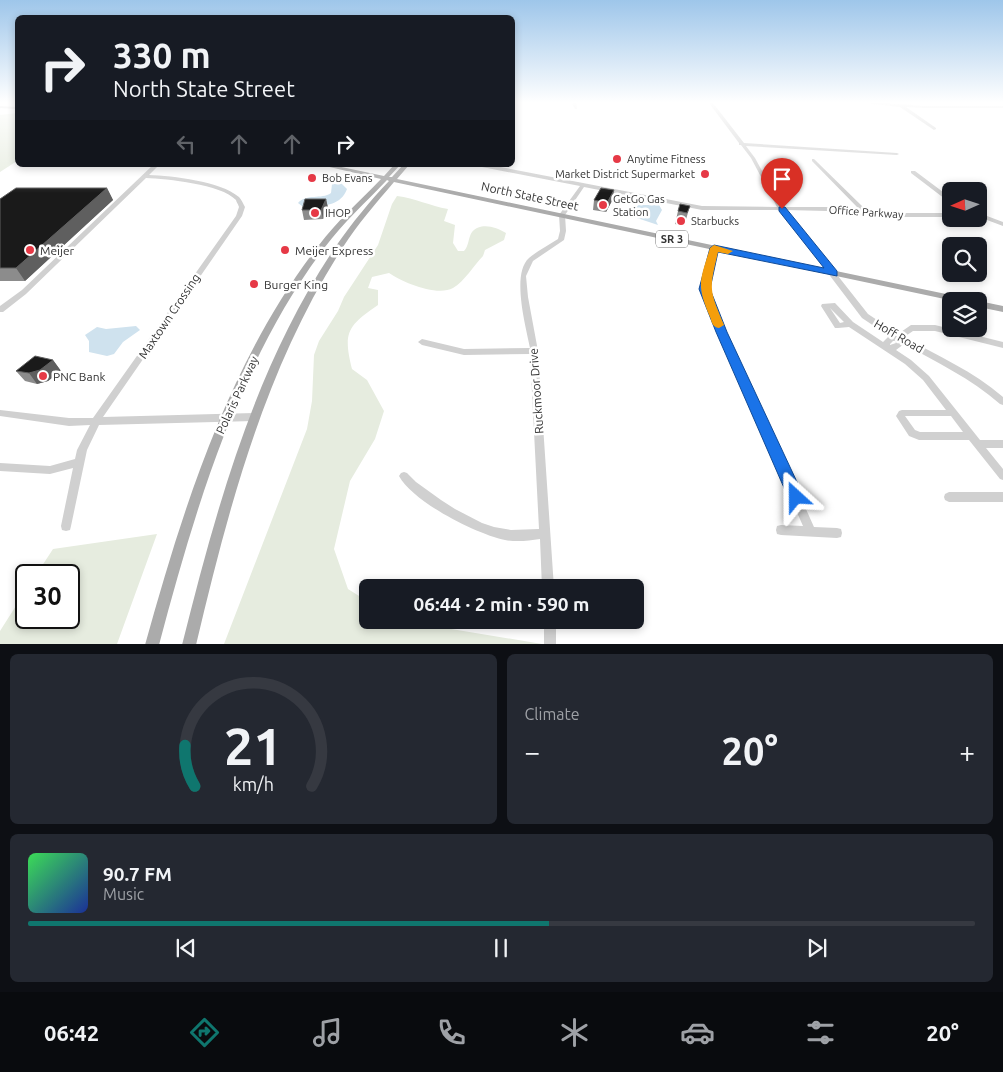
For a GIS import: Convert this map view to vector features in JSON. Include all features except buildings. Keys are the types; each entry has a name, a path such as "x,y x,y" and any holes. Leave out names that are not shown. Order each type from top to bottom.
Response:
{"main road":[{"name":"North State Street","path":"334,167 942,296"},
{"path":"388,178 396,167"},
{"path":"388,178 403,167"},
{"name":"Polaris Parkway","path":"189,644 217,532 254,417 290,332 315,286 352,228 388,178"},
{"name":"Polaris Parkway","path":"152,644 191,511 226,418 259,348 287,296 330,235 388,178"},
{"path":"987,306 1003,309"}],"street":[{"name":"Hoff Road","path":"733,133 758,166 782,209 865,316 882,330 977,380 1003,402"},
{"path":"741,144 897,154"},
{"path":"814,160 861,208 861,212"},
{"path":"0,310 24,292 153,167"},
{"name":"Office Parkway","path":"492,167 702,208 839,209 888,215 942,215"},
{"path":"913,172 942,194"},
{"name":"Maxtown Crossing","path":"66,526 79,462 87,438 96,421 238,216 242,207 236,196 221,189 170,177 146,176"},
{"path":"562,216 582,186"},
{"name":"Ruckmoor Drive","path":"547,579 534,351 524,297 524,271 532,258 561,240 563,231 562,216"},
{"path":"988,218 1003,224"},
{"path":"714,248 705,283 705,293 811,532"},
{"path":"850,324 908,362 926,378 1003,476"},
{"path":"887,348 894,348 900,344 898,338 911,328 935,328 1003,345"},
{"path":"422,342 464,352 534,351"},
{"path":"0,413 45,420 96,421 254,417"},
{"path":"954,413 902,413 900,416 912,433 919,436 971,436"},
{"path":"978,444 1003,444"},
{"path":"0,467 50,470 79,462"},
{"path":"404,476 426,495 479,528 505,535 544,534"},
{"path":"949,497 1003,497"},
{"path":"784,530 837,533"},
{"path":"550,629 550,644"}],"shaded area":[{"path":"0,133 15,133 15,162 0,172"},
{"path":"397,196 448,209 444,221 455,225 453,243 458,251 464,251 472,232 480,227 493,227 506,233 504,240 485,250 483,256 461,282 453,288 438,291 429,290 389,273 372,277 368,288 378,290 378,305 360,319 350,331 348,347 352,369 367,380 384,411 375,439 350,481 334,549 348,589 359,596 359,629 451,629 542,644 224,644 307,429 312,401 314,355 319,341 338,311 344,297 378,245 392,204"},
{"path":"157,534 117,644 0,644 0,631 15,607 15,629 80,629 80,564 43,564 53,549"}],"water":[{"path":"340,182 347,189 344,195 334,203 302,206 298,203 306,198 331,193 332,184"},
{"path":"639,205 659,205 662,210 656,221 658,225 631,216 630,210"},
{"path":"136,326 140,330 123,342 114,354 107,356 89,352 89,341 85,335 97,327 106,329"}],"slow traffic":[{"path":"719,325 704,289 714,248 728,251"}],"place":[{"name":"Anytime Fitness","path":"617,159"},
{"name":"Market District Supermarket","path":"705,174"},
{"name":"Bob Evans","path":"312,178"},
{"name":"GetGo Gas Station","path":"603,205"},
{"name":"IHOP","path":"315,213"},
{"name":"Starbucks","path":"681,221"},
{"name":"Meijer","path":"30,250"},
{"name":"Meijer Express","path":"285,250"},
{"name":"Burger King","path":"254,284"},
{"name":"PNC Bank","path":"43,376"}],"route":[{"path":"782,209 833,274 714,248 704,289 796,497"}]}
